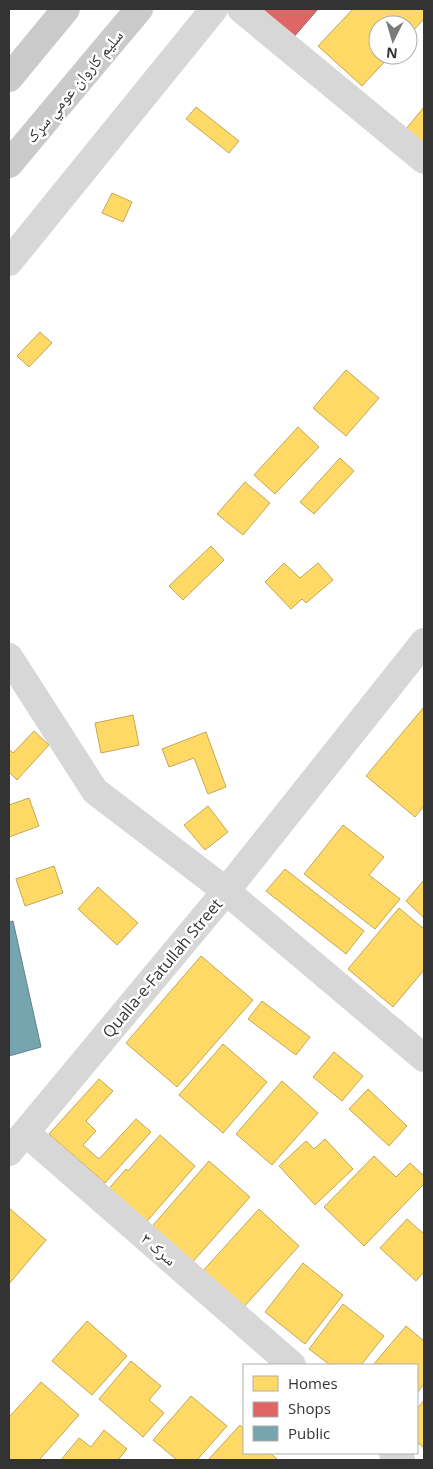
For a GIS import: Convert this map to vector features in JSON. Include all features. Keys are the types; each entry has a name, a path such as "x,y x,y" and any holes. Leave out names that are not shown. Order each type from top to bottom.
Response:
{"main road":[{"path":"9,78 66,9"},
{"name":"سلیم کاروان عومي سړک","path":"9,164 139,9"}],"street":[{"path":"9,262 214,9"},
{"path":"241,9 424,160"},
{"path":"9,656 95,791 226,891 424,642"},
{"name":"Qualla-e-Fatullah Street","path":"17,1143 226,891 424,1058"},
{"name":"سرک ۳","path":"17,1143 291,1364"}],"building: Homes":[{"path":"353,9 424,9 424,19 418,25 418,15 368,15 368,65 382,65 362,86 318,46"},
{"path":"196,107 239,141 229,153 186,119"},
{"path":"424,107 424,145 406,129"},
{"path":"112,193 132,202 123,222 102,213"},
{"path":"40,332 52,343 29,367 17,356"},
{"path":"346,370 379,398 346,436 313,408"},
{"path":"298,427 319,447 275,494 254,475"},
{"path":"340,458 354,471 314,514 300,502"},
{"path":"245,482 270,503 243,535 217,514"},
{"path":"211,546 224,560 183,600 169,586"},
{"path":"284,563 300,578 318,563 333,580 306,603 302,599 291,609 265,582"},
{"path":"424,707 424,806 415,817 366,776"},
{"path":"133,715 139,745 101,753 95,723"},
{"path":"34,731 49,745 17,780 9,772 9,749 13,753"},
{"path":"206,732 226,787 208,794 194,758 169,767 162,749"},
{"path":"29,798 39,826 9,837 9,805"},
{"path":"208,806 228,832 205,850 184,825"},
{"path":"343,825 384,857 369,875 400,899 375,929 304,874"},
{"path":"54,866 63,893 25,906 16,879"},
{"path":"285,869 364,931 346,954 266,891"},
{"path":"424,880 424,918 406,901"},
{"path":"98,887 138,923 117,945 78,909"},
{"path":"399,908 424,929 424,970 393,1007 348,969"},
{"path":"201,956 253,1000 177,1087 126,1043"},
{"path":"262,1001 310,1037 296,1055 248,1019"},
{"path":"223,1044 267,1082 223,1133 179,1095"},
{"path":"334,1052 363,1076 342,1101 313,1077"},
{"path":"99,1079 113,1091 86,1121 96,1131 83,1145 99,1159 136,1119 151,1132 105,1183 49,1134"},
{"path":"282,1081 318,1113 272,1165 236,1134"},
{"path":"368,1089 407,1126 389,1146 349,1109"},
{"path":"160,1135 195,1166 142,1227 104,1194 126,1169 128,1171"},
{"path":"325,1139 353,1169 315,1205 279,1166 306,1141 314,1149"},
{"path":"374,1156 396,1177 410,1163 424,1176 424,1184 364,1246 324,1207"},
{"path":"209,1161 250,1197 189,1266 148,1231"},
{"path":"9,1208 46,1240 9,1284"},
{"path":"259,1209 299,1246 242,1309 201,1273"},
{"path":"407,1219 424,1234 424,1272 416,1281 380,1248"},
{"path":"303,1263 343,1295 305,1344 265,1312"},
{"path":"343,1304 384,1336 362,1364 329,1364 309,1349"},
{"path":"87,1321 127,1356 92,1395 52,1361"},
{"path":"406,1326 424,1341 424,1384 418,1392 418,1364 374,1364"},
{"path":"131,1361 161,1386 149,1400 164,1413 143,1437 99,1399"},
{"path":"41,1382 79,1415 39,1460 9,1460 9,1417"},
{"path":"191,1396 227,1426 197,1460 177,1460 153,1440"},
{"path":"424,1400 424,1448 418,1443 418,1408"},
{"path":"240,1425 243,1428 243,1454 271,1454 277,1459 276,1460 208,1460"},
{"path":"104,1430 127,1449 118,1460 61,1460 79,1438 91,1447"}],"building: Shops":[{"path":"257,9 318,9 292,39"}],"building: Public":[{"path":"13,921 41,1047 9,1056 9,922"}]}
